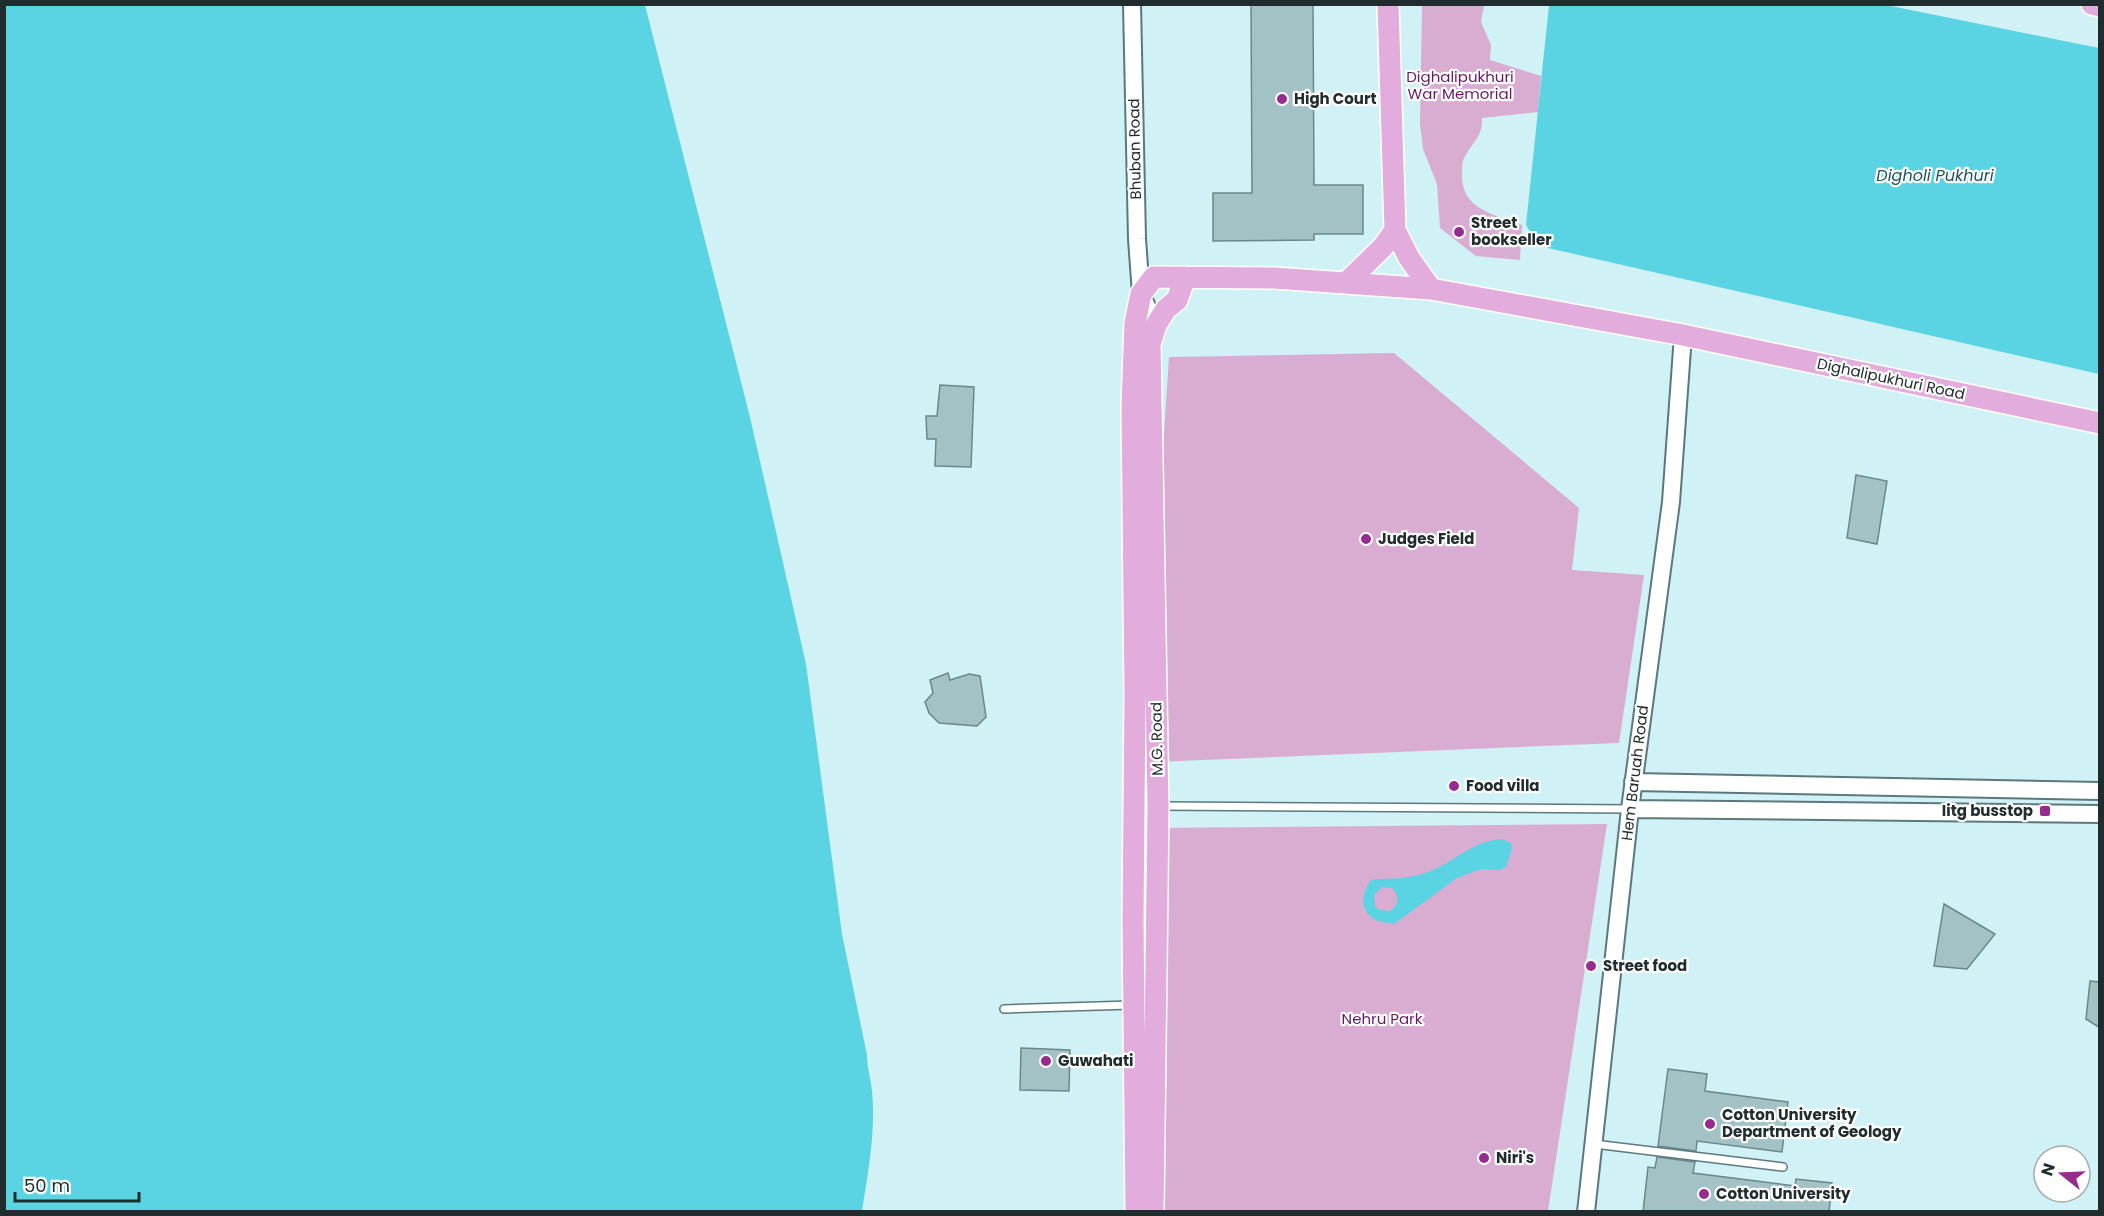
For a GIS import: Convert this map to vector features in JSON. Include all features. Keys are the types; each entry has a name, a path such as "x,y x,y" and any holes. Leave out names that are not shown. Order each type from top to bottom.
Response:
{"main road":[{"path":"1388,4 1395,230 1409,258 1431,289"},
{"path":"2092,4 2100,6"},
{"path":"1347,282 1383,247 1395,230"},
{"name":"Dighalipukhuri Road","path":"1141,294 1154,277 1347,282 1431,289 1683,335 2100,423"},
{"name":"M.G. Road","path":"1153,1212 1158,806 1150,344 1156,325 1166,309 1177,300 1185,277"},
{"path":"1136,1212 1132,406 1135,323 1141,294"}],"street":[{"name":"Bhuban Road","path":"1132,4 1137,239 1141,294"},
{"path":"1141,294 1156,325"},
{"name":"Hem Baruah Road","path":"1586,1212 1633,782 1671,502 1683,335"},
{"path":"1633,782 2100,791"},
{"path":"1630,808 2100,814"}],"lane":[{"path":"1158,806 1630,808"},
{"path":"1005,1009 1134,1005"},
{"path":"1594,1144 1783,1167"}],"green space":[{"name":"Dighalipukhuri War Memorial","path":"1422,5 1484,5 1481,22 1491,45 1490,60 1541,76 1538,112 1482,118 1481,130 1462,164 1463,186 1473,203 1491,214 1522,225 1520,260 1476,256 1440,228 1437,184 1423,149 1420,124"},
{"name":"Judges Field","path":"1394,353 1579,508 1572,570 1644,575 1619,743 1153,762 1155,571 1169,357"},
{"name":"Nehru Park","path":"1607,824 1548,1211 1152,1211 1146,828"}],"water":[{"path":"5,4 645,5 750,417 806,664 842,934 867,1055 872,1091 872,1137 862,1211 5,1211"},
{"name":"Digholi Pukhuri","path":"1549,5 1886,5 2099,48 2099,374 1548,248 1534,238 1526,225"},
{"path":"1502,839 1511,843 1512,849 1506,867 1499,870 1481,869 1457,878 1394,924 1376,920 1366,910 1364,894 1372,879 1403,878 1425,873 1492,840","holes":["1382,887 1392,888 1397,897 1395,906 1390,911 1379,910 1375,906 1374,895"]}],"building":[{"name":"High Court","path":"1251,4 1313,4 1314,185 1363,185 1363,234 1314,234 1314,240 1213,241 1213,193 1252,193"},
{"path":"940,385 974,387 971,467 935,466 936,439 927,439 926,416 937,416"},
{"path":"1856,475 1887,481 1877,544 1847,538"},
{"path":"948,673 950,680 969,674 980,676 986,717 977,726 939,723 929,713 925,702 933,693 930,680"},
{"path":"1944,904 1995,934 1967,969 1934,966"},
{"path":"2090,981 2100,982 2100,1028 2086,1019"},
{"name":"Guwahati","path":"1021,1048 1070,1050 1069,1091 1020,1090"},
{"path":"1668,1069 1707,1074 1705,1091 1788,1102 1782,1152 1697,1141 1696,1151 1658,1146"},
{"name":"Cotton University","path":"1657,1157 1695,1162 1693,1173 1795,1186 1796,1179 1832,1183 1829,1212 1643,1212 1648,1167 1655,1168"}],"place":[{"name":"High Court","path":"1282,99"},
{"name":"Street bookseller","path":"1459,232"},
{"name":"Judges Field","path":"1366,539"},
{"name":"Food villa","path":"1454,786"},
{"name":"Iitg busstop","path":"2045,811"},
{"name":"Street food","path":"1591,966"},
{"name":"Guwahati","path":"1046,1061"},
{"name":"Cotton University Department of Geology","path":"1710,1124"},
{"name":"Niri's","path":"1484,1158"},
{"name":"Cotton University","path":"1704,1194"}]}
